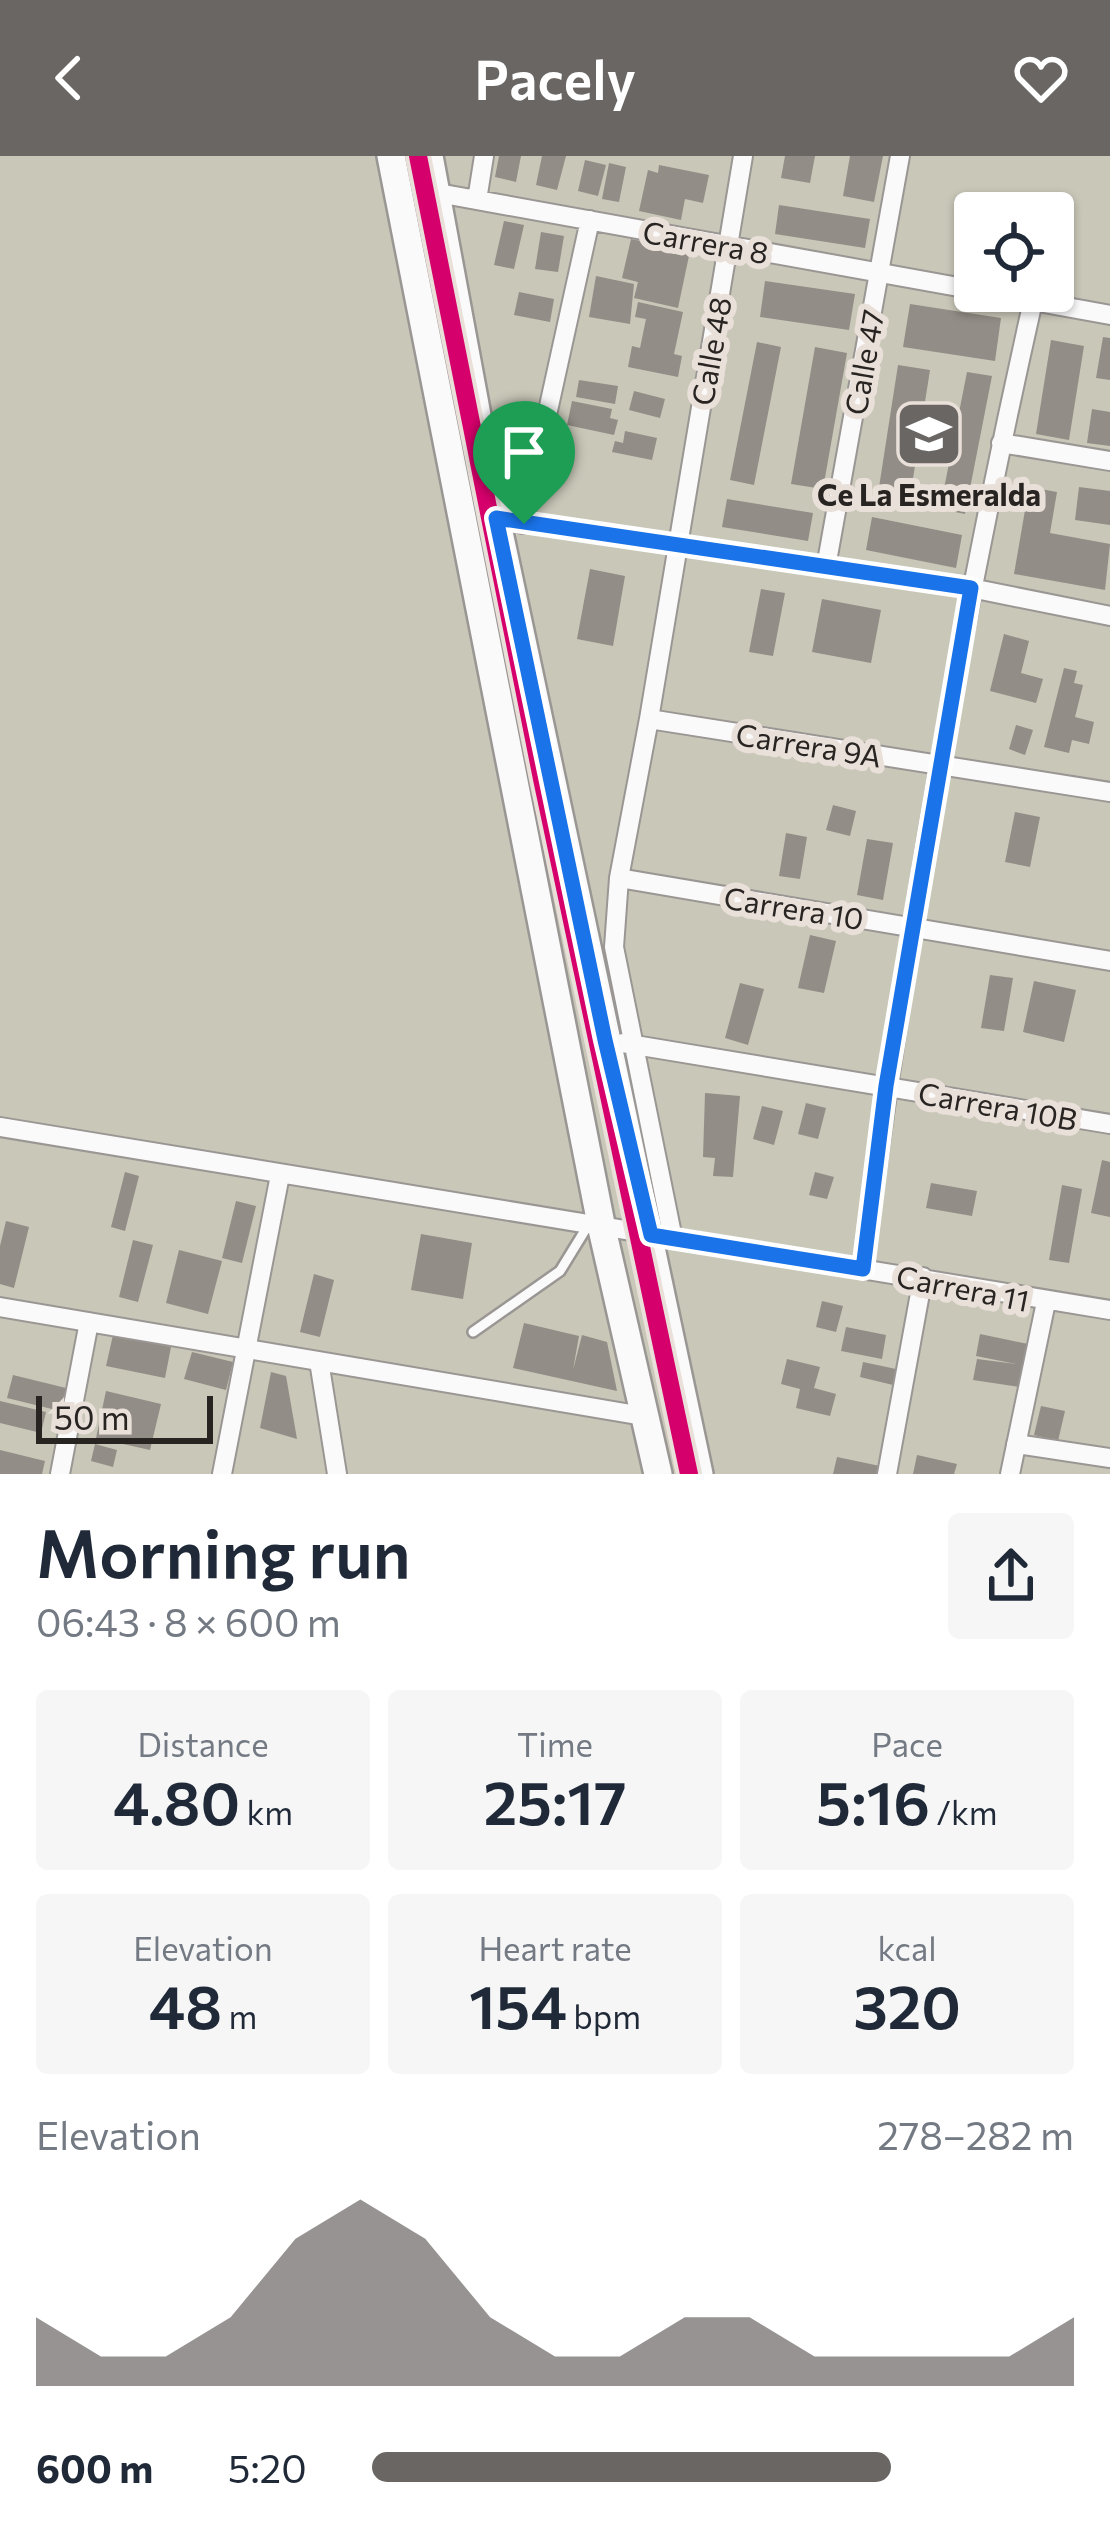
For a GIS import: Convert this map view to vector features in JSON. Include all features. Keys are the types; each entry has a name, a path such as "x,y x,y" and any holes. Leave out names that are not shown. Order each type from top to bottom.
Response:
{"main road":[{"path":"391,156 595,1228 658,1474"},
{"path":"429,156 662,1237 700,1474"}],"street":[{"path":"477,200 484,156"},
{"name":"Calle 48","path":"619,1042 614,947 619,878 650,719 743,156"},
{"name":"Calle 47","path":"826,567 899,156"},
{"name":"Carrera 8","path":"438,193 954,287"},
{"path":"590,220 510,521 971,588 1110,616"},
{"name":"Carrera 8","path":"1074,308 1110,315"},
{"path":"863,1269 886,1086 971,588 1031,312"},
{"path":"1001,443 1110,461"},
{"name":"Carrera 9A","path":"650,719 1110,792"},
{"name":"Carrera 10","path":"619,878 1110,961"},
{"name":"Carrera 10B","path":"619,1042 1110,1124"},
{"name":"Carrera 11","path":"0,1126 1110,1310"},
{"path":"222,1474 280,1174"},
{"path":"886,1474 923,1277"},
{"path":"1010,1474 1046,1302"},
{"path":"0,1307 643,1416"},
{"path":"60,1474 89,1322"},
{"path":"319,1361 338,1474"},
{"path":"1016,1444 1105,1463"}],"lane":[{"path":"473,1333 560,1271 595,1228"}],"shaded area":[{"path":"0,156 1110,156 1110,1474 0,1474"}],"building":[{"path":"499,156 521,156 516,182 495,177"},
{"path":"542,156 566,156 557,190 536,185"},
{"path":"785,156 815,156 810,183 781,178"},
{"path":"850,156 883,156 874,202 843,196"},
{"path":"585,160 606,165 598,196 578,191"},
{"path":"609,163 626,167 619,202 602,199"},
{"path":"659,165 709,175 703,203 685,199 681,220 639,211 648,170 658,173"},
{"path":"779,205 870,219 865,248 775,234"},
{"path":"504,221 524,225 514,269 494,265"},
{"path":"541,232 564,236 558,272 535,269"},
{"path":"631,239 690,251 678,308 634,298 638,282 622,278"},
{"path":"596,276 634,284 630,324 589,317"},
{"path":"765,281 855,294 849,330 760,317"},
{"path":"519,292 554,299 550,322 514,315"},
{"path":"638,302 683,312 674,354 682,356 678,377 628,367 632,346 640,348 646,319 635,317"},
{"path":"910,304 1001,318 995,361 903,347"},
{"path":"1103,337 1110,338 1110,380 1096,378"},
{"path":"1051,340 1084,346 1069,440 1036,434"},
{"path":"757,342 781,347 754,485 730,480"},
{"path":"815,347 847,353 823,489 791,484"},
{"path":"898,365 930,370 909,504 877,500"},
{"path":"967,372 992,376 965,514 940,509"},
{"path":"579,380 618,386 615,404 576,397"},
{"path":"634,391 665,399 660,418 629,410"},
{"path":"572,401 612,409 610,418 618,420 614,435 567,425"},
{"path":"1092,409 1110,412 1110,446 1087,443"},
{"path":"625,431 657,438 652,460 612,452 615,441 623,443"},
{"path":"1029,487 1057,492 1050,533 1110,544 1105,590 1014,574"},
{"path":"1079,487 1110,491 1110,525 1075,520"},
{"path":"727,499 813,513 808,541 722,527"},
{"path":"872,517 962,535 956,568 866,550"},
{"path":"590,569 625,576 613,646 577,639"},
{"path":"761,589 785,593 773,656 749,652"},
{"path":"822,599 881,610 871,663 812,652"},
{"path":"1004,634 1029,641 1021,673 1043,679 1036,703 990,691"},
{"path":"1064,668 1077,671 1074,683 1083,685 1075,717 1094,722 1089,744 1072,740 1069,753 1044,747"},
{"path":"1016,725 1033,730 1025,755 1009,749"},
{"path":"833,805 856,811 850,836 826,830"},
{"path":"1015,812 1040,817 1030,867 1005,862"},
{"path":"786,833 807,837 800,879 779,876"},
{"path":"867,839 893,843 883,900 857,895"},
{"path":"810,935 836,941 824,993 798,988"},
{"path":"990,975 1013,978 1004,1031 981,1028"},
{"path":"1034,981 1076,990 1064,1042 1023,1032"},
{"path":"740,983 764,989 748,1045 725,1038"},
{"path":"705,1093 740,1096 733,1177 713,1176 715,1158 703,1157"},
{"path":"806,1103 826,1108 818,1139 798,1134"},
{"path":"762,1106 783,1111 774,1145 753,1139"},
{"path":"1102,1160 1110,1162 1110,1217 1091,1213"},
{"path":"125,1172 139,1176 125,1231 111,1227"},
{"path":"815,1172 834,1177 827,1199 809,1195"},
{"path":"931,1183 977,1191 972,1216 926,1208"},
{"path":"1062,1185 1082,1189 1069,1263 1049,1260"},
{"path":"236,1201 256,1206 242,1263 222,1258"},
{"path":"6,1221 29,1227 14,1288 0,1284 0,1246"},
{"path":"421,1234 472,1243 463,1299 411,1290"},
{"path":"133,1240 153,1245 138,1302 119,1297"},
{"path":"179,1250 222,1261 208,1314 166,1303"},
{"path":"314,1274 334,1280 320,1337 300,1332"},
{"path":"822,1301 843,1306 836,1332 816,1327"},
{"path":"524,1323 579,1336 573,1370 582,1335 607,1342 617,1391 513,1368"},
{"path":"846,1327 886,1335 882,1359 841,1351"},
{"path":"980,1334 1028,1344 1020,1387 973,1380 977,1359 1016,1364 976,1356"},
{"path":"113,1335 171,1347 165,1378 106,1366"},
{"path":"192,1352 233,1362 226,1390 184,1379"},
{"path":"787,1359 820,1367 814,1388 836,1394 830,1416 796,1408 800,1389 781,1384"},
{"path":"863,1362 896,1369 893,1385 860,1377"},
{"path":"271,1372 286,1376 297,1439 260,1428"},
{"path":"13,1375 66,1388 60,1411 7,1398"},
{"path":"106,1391 161,1404 150,1450 96,1438"},
{"path":"0,1401 46,1412 41,1433 0,1423"},
{"path":"1041,1406 1065,1411 1058,1441 1034,1435"},
{"path":"95,1444 117,1450 113,1467 91,1461"},
{"path":"0,1450 45,1461 42,1474 0,1474"},
{"path":"917,1455 957,1464 954,1474 913,1474"},
{"path":"837,1457 880,1466 878,1474 833,1474"}],"cycle path":[{"path":"418,156 542,779 689,1474"}],"place":[{"name":"Ce La Esmeralda","path":"929,434"}],"route":[{"path":"496,518 524,524 971,588 886,1086 863,1269 651,1235 605,1040 496,518"}]}
